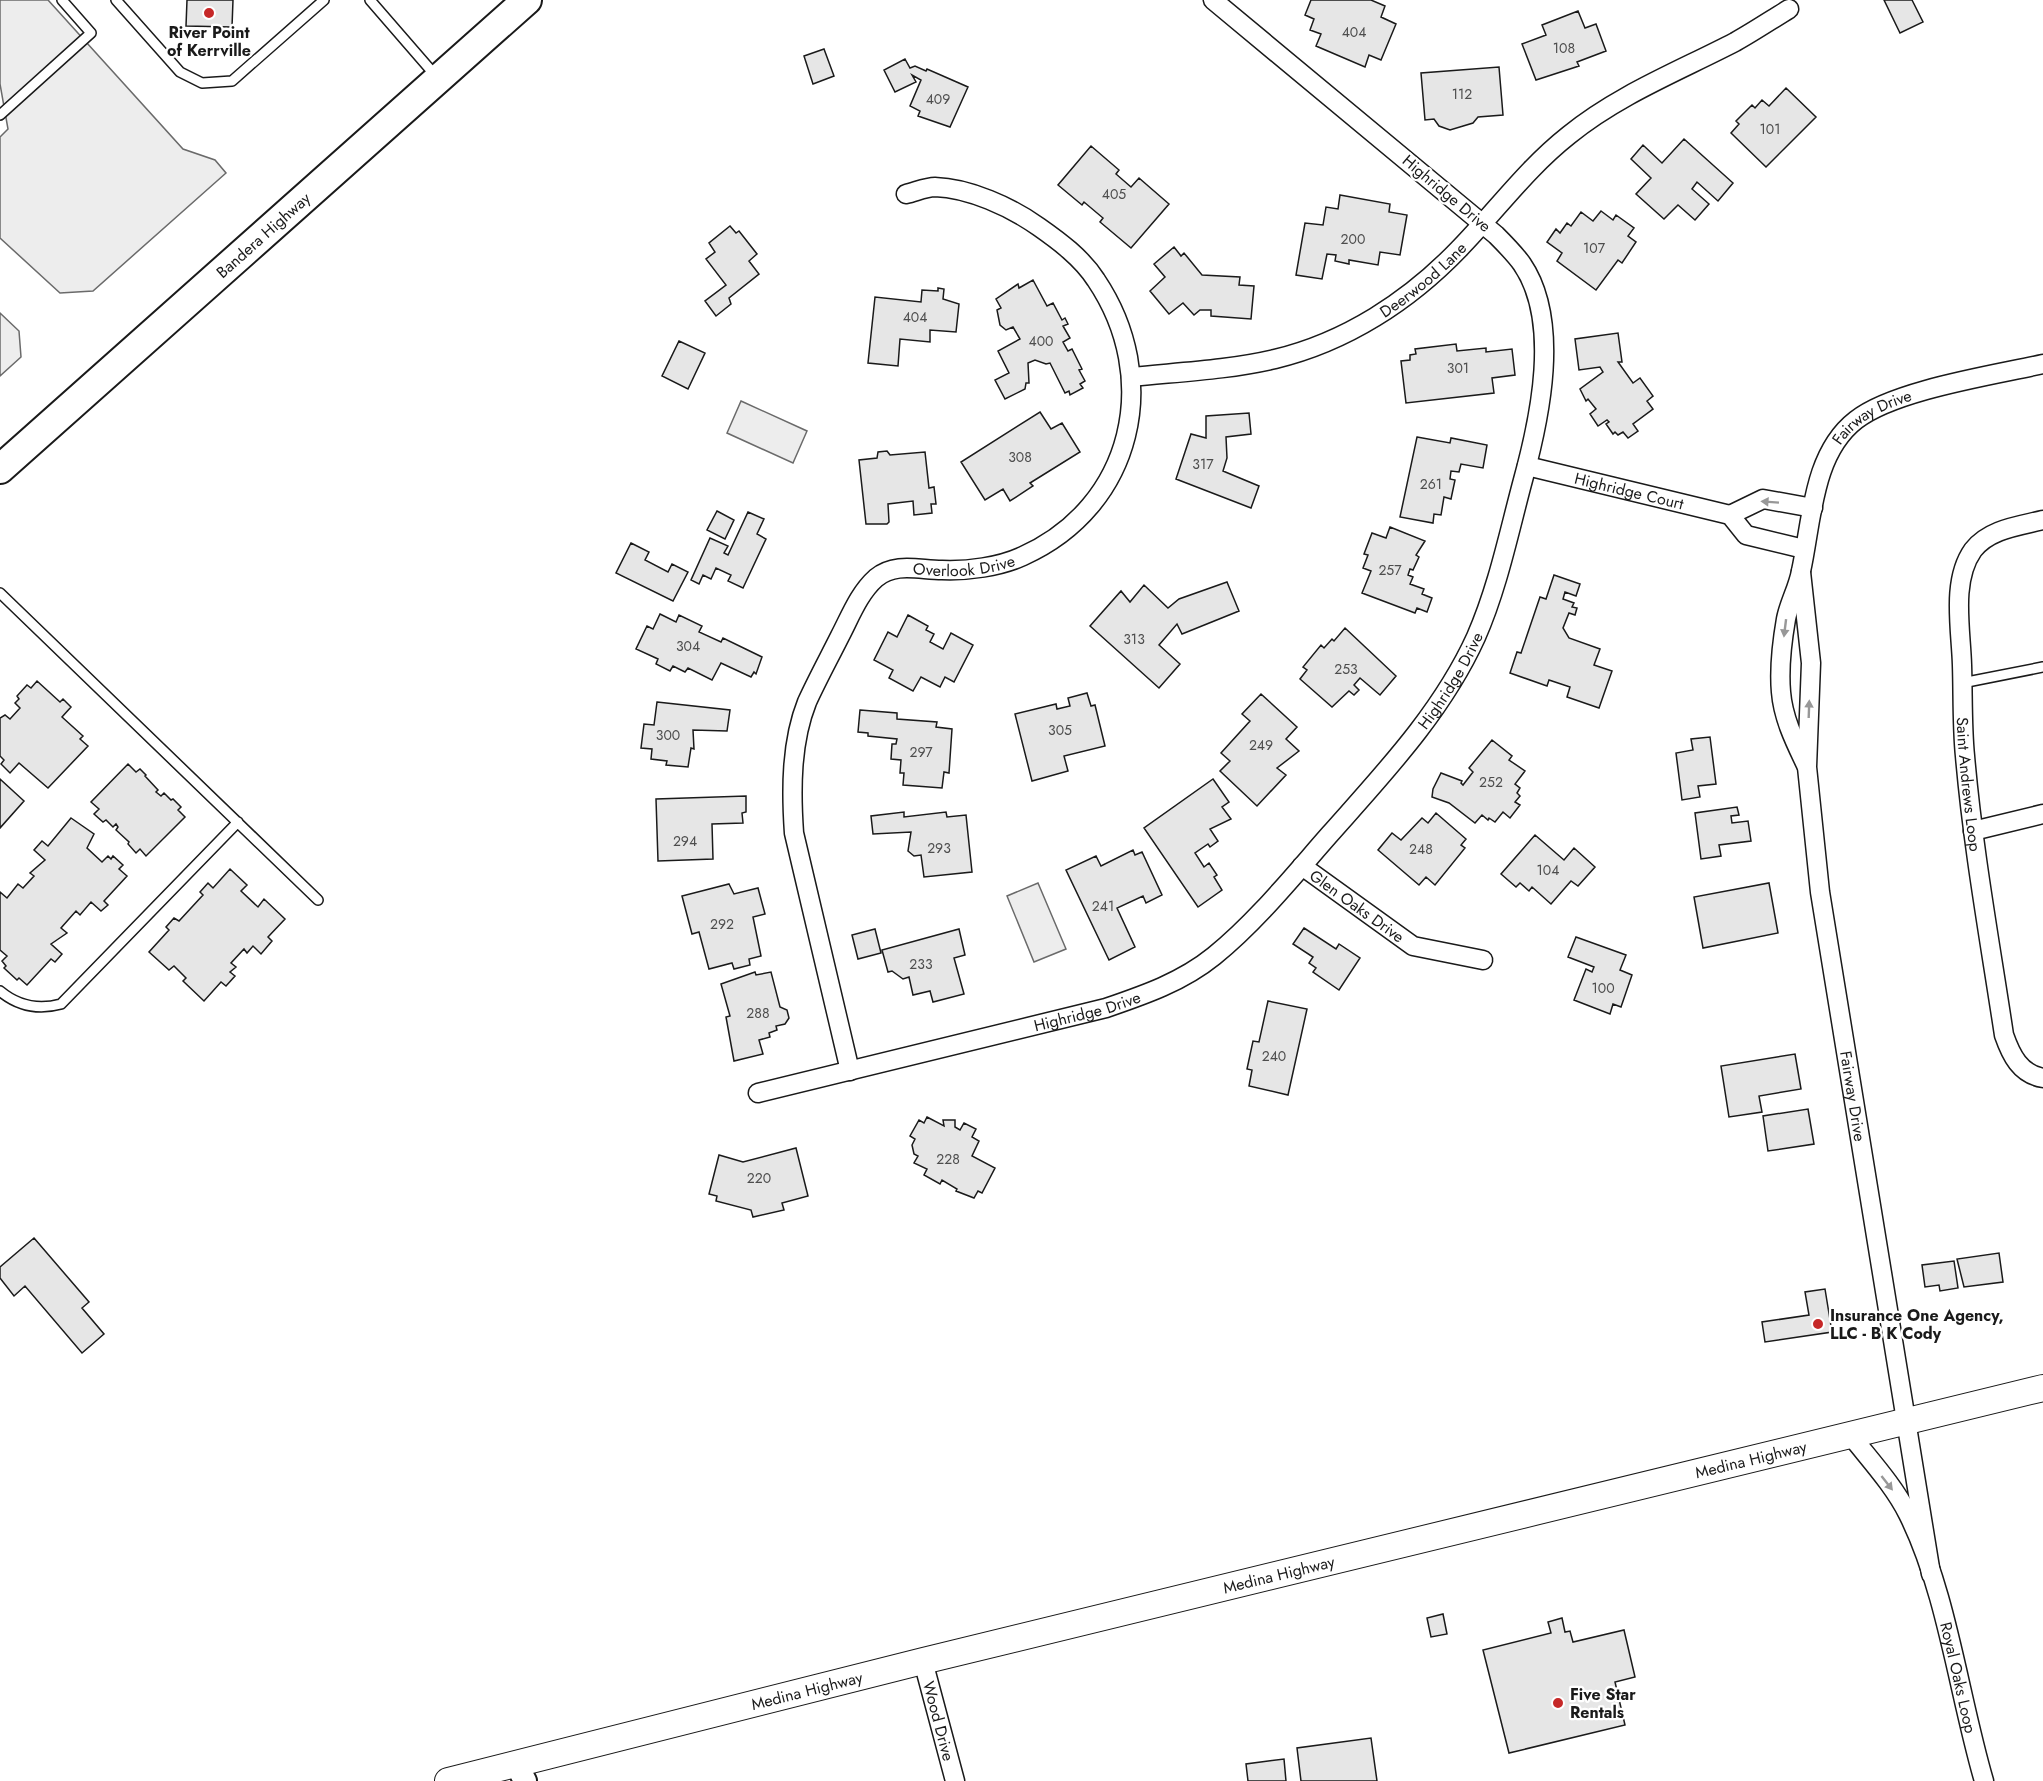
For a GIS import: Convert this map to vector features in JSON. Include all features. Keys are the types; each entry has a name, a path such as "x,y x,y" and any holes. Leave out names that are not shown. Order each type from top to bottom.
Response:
{"main road":[{"name":"Bandera Highway","path":"0,469 527,0"},
{"name":"Medina Highway","path":"448,1781 521,1773 923,1661 1852,1437 2043,1388"}],"street":[{"name":"Highridge Drive","path":"758,1093 1106,1008 1162,989 1213,957 1257,915 1302,866 1416,734 1450,687 1476,637 1494,589 1527,466 1544,381 1545,354 1535,291 1522,264 1482,222 1214,0"},
{"name":"Deerwood Lane","path":"1131,376 1232,367 1275,359 1318,346 1362,326 1403,299 1460,248 1528,169 1570,133 1618,101 1737,41 1789,9"},
{"name":"Overlook Drive","path":"850,1071 794,832 791,792 796,752 807,704 858,600 875,579 889,570 982,568 1023,556 1060,534 1093,504 1117,466 1131,421 1131,376 1119,323 1096,279 1063,244 1029,220 961,192 933,187 906,194"},
{"name":"Fairway Drive","path":"1807,767 1794,740 1781,694 1786,618 1801,572 1813,508 1827,458 1840,435 1857,419 1904,397 2043,364"},
{"name":"Highridge Court","path":"1527,466 1730,515"},
{"path":"1804,549 1746,535 1730,515 1763,499 1813,508"},
{"name":"Saint Andrews Loop","path":"2043,520 2002,530 1987,537 1974,548 1966,563 1959,597 1965,754 1973,831 2004,1035 2010,1053 2020,1068 2035,1077 2043,1078"},
{"name":"Fairway Drive","path":"1801,572 1811,663 1807,767 1820,892 1906,1423"},
{"path":"1973,831 2043,814"},
{"name":"Glen Oaks Drive","path":"1302,866 1413,946 1483,960"},
{"name":"Royal Oaks Loop","path":"1906,1423 1931,1574 1984,1781"},
{"name":"Royal Oaks Loop","path":"1852,1437 1906,1511 1931,1574"},
{"name":"Wood Drive","path":"923,1661 955,1781"}],"lane":[{"path":"0,115 92,33 62,0"},
{"path":"116,0 180,72 202,84 232,81 324,0"},
{"path":"370,0 439,80"},
{"path":"0,592 318,900"},
{"path":"1962,683 2043,667"},
{"path":"0,991 20,1003 35,1007 61,1004 238,822"}],"shaded area":[{"path":"0,0 48,0 183,149 215,160 226,173 93,291 60,293 0,238 0,137 8,129 0,84"},
{"path":"0,313 19,331 21,357 0,376"},
{"path":"741,401 807,431 793,463 727,433"},
{"path":"1038,883 1066,949 1034,962 1007,896"}],"building":[{"name":"River Point of Kerrville","path":"187,0 233,0 232,27 186,26"},
{"path":"1311,0 1371,0 1385,6 1381,17 1396,24 1381,60 1369,55 1365,67 1316,46 1321,34 1310,30 1314,19 1305,15"},
{"path":"1884,0 1912,0 1923,22 1900,33"},
{"path":"1578,11 1585,28 1596,24 1606,51 1577,62 1579,66 1536,80 1522,44 1546,35 1542,25"},
{"path":"824,49 834,76 813,84 804,56"},
{"path":"905,59 910,68 915,66 926,71 927,69 968,87 950,127 918,116 920,111 910,106 921,80 912,75 916,82 895,92 884,70"},
{"path":"1499,67 1503,115 1478,117 1473,123 1450,130 1439,126 1434,119 1425,120 1421,73"},
{"path":"1786,88 1816,117 1766,167 1731,133 1739,124 1736,121 1752,105 1755,108 1762,100 1769,106"},
{"path":"1684,139 1733,183 1718,201 1697,182 1692,189 1709,204 1695,220 1678,205 1664,219 1636,194 1651,178 1631,159 1643,145 1662,163"},
{"path":"1091,146 1119,170 1116,174 1131,187 1139,178 1169,204 1131,248 1100,222 1103,218 1084,202 1082,205 1058,185"},
{"path":"1340,195 1390,204 1389,212 1407,215 1400,255 1380,252 1378,265 1349,260 1349,264 1335,261 1336,255 1327,254 1322,279 1296,275 1305,223 1323,225 1326,207 1338,209"},
{"path":"1601,211 1613,220 1616,215 1634,228 1628,236 1636,242 1622,263 1618,260 1596,290 1557,261 1562,253 1547,242 1556,229 1560,233 1567,223 1571,226 1581,212 1593,221"},
{"path":"730,226 736,233 739,231 757,254 749,261 759,274 729,298 731,304 716,316 705,301 726,285 706,259 715,252 709,243"},
{"path":"1174,247 1181,256 1184,253 1202,275 1240,277 1239,285 1254,286 1251,319 1211,316 1211,310 1200,310 1194,315 1183,303 1169,314 1150,291 1165,277 1154,264"},
{"path":"1033,280 1047,306 1053,303 1062,320 1065,318 1068,324 1063,326 1070,338 1063,342 1068,351 1072,349 1085,381 1080,384 1083,388 1070,395 1069,391 1065,393 1050,363 1035,360 1028,363 1029,383 1026,383 1025,389 1005,399 995,380 1009,373 998,351 1020,339 1013,327 1006,330 1000,325 997,310 1001,308 996,299 1018,284 1019,288"},
{"path":"938,288 944,289 943,299 959,304 956,332 930,330 930,342 900,339 898,366 868,363 875,297 921,302 922,290 938,291"},
{"path":"1618,333 1622,362 1618,362 1633,383 1640,378 1653,396 1647,401 1653,409 1633,424 1638,431 1628,438 1623,432 1618,435 1615,432 1613,434 1606,424 1609,422 1607,420 1598,426 1590,414 1596,409 1588,399 1586,401 1580,389 1603,372 1600,367 1579,370 1575,339"},
{"path":"679,341 705,353 688,389 662,376"},
{"path":"1456,344 1457,351 1486,348 1486,352 1512,349 1515,375 1492,378 1494,393 1406,403 1401,361 1410,360 1410,355 1416,354 1415,349"},
{"path":"1040,412 1051,429 1062,423 1080,452 1030,483 1033,486 1010,501 1003,489 985,500 961,462"},
{"path":"1249,413 1251,434 1226,437 1227,458 1223,471 1259,486 1251,508 1176,479 1191,434 1206,438 1206,416"},
{"path":"1417,437 1450,443 1451,438 1487,445 1483,468 1461,464 1459,472 1451,471 1450,479 1455,480 1451,499 1444,497 1441,515 1434,514 1433,523 1400,517"},
{"path":"887,451 890,455 925,452 929,488 934,487 936,504 931,504 932,513 914,515 913,501 888,504 889,522 887,524 866,524 859,460 877,458 878,452"},
{"path":"717,511 734,520 725,539 707,530"},
{"path":"748,512 764,519 757,534 766,539 743,588 728,581 731,575 716,568 711,579 703,575 699,584 691,580 710,538 728,546 724,553 728,555"},
{"path":"1390,527 1425,541 1416,555 1419,557 1413,570 1410,569 1408,575 1413,577 1410,584 1424,589 1422,594 1432,598 1427,612 1417,608 1415,613 1362,593 1371,571 1363,568 1368,555 1364,554 1372,533 1386,538"},
{"path":"631,543 649,552 645,560 668,572 672,564 688,572 673,601 616,573"},
{"path":"1554,575 1580,584 1576,596 1565,592 1563,599 1574,603 1572,607 1577,608 1575,615 1569,613 1563,628 1569,638 1600,649 1594,665 1612,671 1599,708 1567,697 1570,687 1549,680 1547,686 1510,673 1517,652 1521,653 1540,597 1546,599"},
{"path":"1227,582 1239,611 1182,634 1177,624 1159,645 1180,664 1159,688 1090,626 1121,591 1130,602 1144,585 1168,608 1179,599"},
{"path":"660,614 676,622 679,615 702,626 699,632 721,642 723,638 762,657 756,674 754,672 751,677 721,663 712,680 688,668 685,672 673,666 670,671 656,664 658,659 636,649 647,626 653,629"},
{"path":"908,615 928,626 926,630 934,634 930,642 943,649 951,633 973,645 954,682 945,677 940,687 921,677 913,691 889,678 893,670 874,660 888,632 897,637"},
{"path":"1345,628 1396,676 1380,695 1360,678 1354,685 1359,690 1354,695 1349,691 1332,707 1300,679 1307,670 1303,667 1321,645 1324,648 1332,639 1334,641"},
{"path":"37,681 60,702 63,699 71,707 62,717 83,736 80,739 88,746 48,788 19,763 10,773 1,764 4,760 0,756 0,718 5,715 10,719 20,708 15,703 19,699 17,696 27,685 31,688"},
{"path":"1087,693 1091,706 1095,705 1105,746 1064,756 1068,771 1032,781 1015,714 1056,704 1057,709 1070,706 1068,698"},
{"path":"1261,694 1297,727 1286,739 1299,751 1277,768 1286,775 1257,806 1220,771 1230,761 1221,753 1250,721 1242,714"},
{"path":"657,702 730,710 727,731 693,730 694,749 691,748 688,767 666,765 667,761 651,759 652,749 641,748 644,724 654,725"},
{"path":"860,710 897,713 897,719 937,722 936,727 952,729 949,773 944,772 942,788 903,785 904,773 900,773 901,760 891,759 892,744 896,744 897,739 868,736 868,733 858,732"},
{"path":"1710,737 1716,784 1698,786 1700,797 1682,800 1676,753 1693,750 1691,739"},
{"path":"1492,740 1512,756 1509,760 1525,771 1515,784 1520,788 1517,793 1520,796 1515,802 1520,805 1510,818 1503,812 1495,822 1482,815 1475,823 1449,803 1432,797 1433,789 1441,773 1462,781 1463,785 1473,772 1469,768"},
{"path":"128,764 136,772 140,769 161,796 164,793 171,800 173,799 181,807 178,810 185,817 146,856 140,849 136,853 128,844 129,842 116,830 118,827 116,824 113,827 106,820 103,822 94,814 99,809 91,802"},
{"path":"0,779 24,801 0,828"},
{"path":"1213,779 1229,802 1222,807 1231,819 1210,829 1218,841 1210,847 1208,844 1195,853 1204,867 1209,863 1217,875 1214,877 1222,890 1198,907 1144,828"},
{"path":"746,796 746,812 742,813 743,823 712,824 713,859 658,861 656,799"},
{"path":"1737,807 1739,815 1731,816 1732,823 1748,821 1751,841 1719,845 1721,856 1701,859 1695,813"},
{"path":"904,812 904,817 946,812 947,817 966,815 972,872 924,877 921,855 914,856 908,851 911,832 873,834 871,816"},
{"path":"1436,813 1466,839 1461,845 1465,848 1435,885 1426,877 1419,885 1378,850 1392,833 1401,840 1422,818 1428,823"},
{"path":"71,818 94,834 87,848 102,862 108,856 111,859 113,856 123,865 119,869 127,876 104,901 108,905 101,911 91,902 80,915 76,911 61,928 67,933 51,944 62,954 55,962 51,959 27,985 19,978 17,980 4,968 6,966 2,961 7,956 0,950 0,892 7,898 18,884 23,888 34,876 30,873 45,860 34,850 42,841 48,846"},
{"path":"1535,835 1564,860 1574,848 1595,867 1578,886 1571,881 1551,904 1532,887 1529,891 1520,883 1516,887 1501,874"},
{"path":"1133,850 1135,855 1142,852 1162,895 1146,903 1143,896 1117,908 1135,947 1109,960 1066,870 1096,856 1101,866"},
{"path":"230,869 247,885 241,891 258,907 264,899 285,919 268,937 272,941 261,954 253,946 247,953 244,949 231,963 236,967 230,972 235,976 226,986 221,982 204,1001 183,981 186,978 174,966 169,970 149,952 169,930 166,927 174,918 179,921 203,895 200,892 208,883 213,888"},
{"path":"1769,883 1778,933 1703,948 1694,897"},
{"path":"729,884 734,894 758,888 765,914 753,917 761,956 749,959 750,965 734,969 732,963 709,969 699,932 692,934 682,896"},
{"path":"1304,928 1336,949 1339,944 1360,958 1339,990 1313,972 1316,968 1309,963 1313,957 1293,944"},
{"path":"875,929 881,953 858,959 852,935"},
{"path":"959,929 965,955 954,958 964,994 933,1002 930,991 913,995 909,977 903,979 892,971 888,972 882,950"},
{"path":"1576,937 1626,955 1620,970 1632,975 1621,1007 1613,1004 1610,1014 1574,1000 1586,969 1592,972 1594,967 1568,957"},
{"path":"755,972 756,975 771,972 780,1007 787,1010 789,1018 785,1024 776,1026 777,1030 769,1033 770,1037 759,1040 763,1054 734,1061 726,1017 730,1016 721,984"},
{"path":"1268,1001 1307,1009 1288,1095 1249,1086 1252,1070 1247,1069 1253,1041 1259,1042"},
{"path":"1795,1054 1801,1089 1759,1096 1762,1112 1729,1117 1721,1066"},
{"path":"1808,1109 1814,1144 1768,1151 1763,1116"},
{"path":"927,1117 944,1126 943,1120 955,1120 955,1127 960,1130 964,1123 976,1129 972,1137 979,1141 972,1156 995,1168 982,1193 978,1191 974,1198 956,1191 957,1189 942,1180 940,1184 924,1175 927,1169 914,1163 918,1156 914,1154 912,1145 915,1139 910,1136 919,1120 924,1123"},
{"path":"796,1148 808,1196 782,1203 784,1210 753,1217 751,1210 716,1201 717,1196 709,1194 719,1155 743,1162"},
{"path":"34,1238 89,1302 82,1308 104,1334 82,1353 25,1286 14,1296 0,1278 0,1267"},
{"path":"1999,1253 2003,1282 1964,1287 1957,1259"},
{"path":"1954,1261 1958,1288 1940,1291 1939,1285 1925,1287 1922,1265"},
{"path":"1825,1289 1832,1332 1765,1342 1762,1322 1809,1315 1805,1292"},
{"path":"1443,1614 1447,1634 1431,1637 1427,1618"},
{"name":"Five Star Rentals","path":"1562,1618 1565,1632 1570,1631 1573,1642 1624,1630 1635,1677 1615,1682 1625,1725 1509,1753 1483,1650 1551,1633 1548,1622"},
{"path":"1371,1738 1377,1781 1301,1781 1297,1748"},
{"path":"1284,1759 1286,1781 1248,1781 1246,1764"}],"place":[{"name":"River Point of Kerrville","path":"209,13"},
{"name":"Insurance One Agency, LLC - B K Cody","path":"1818,1324"},
{"name":"Five Star Rentals","path":"1558,1703"}]}
